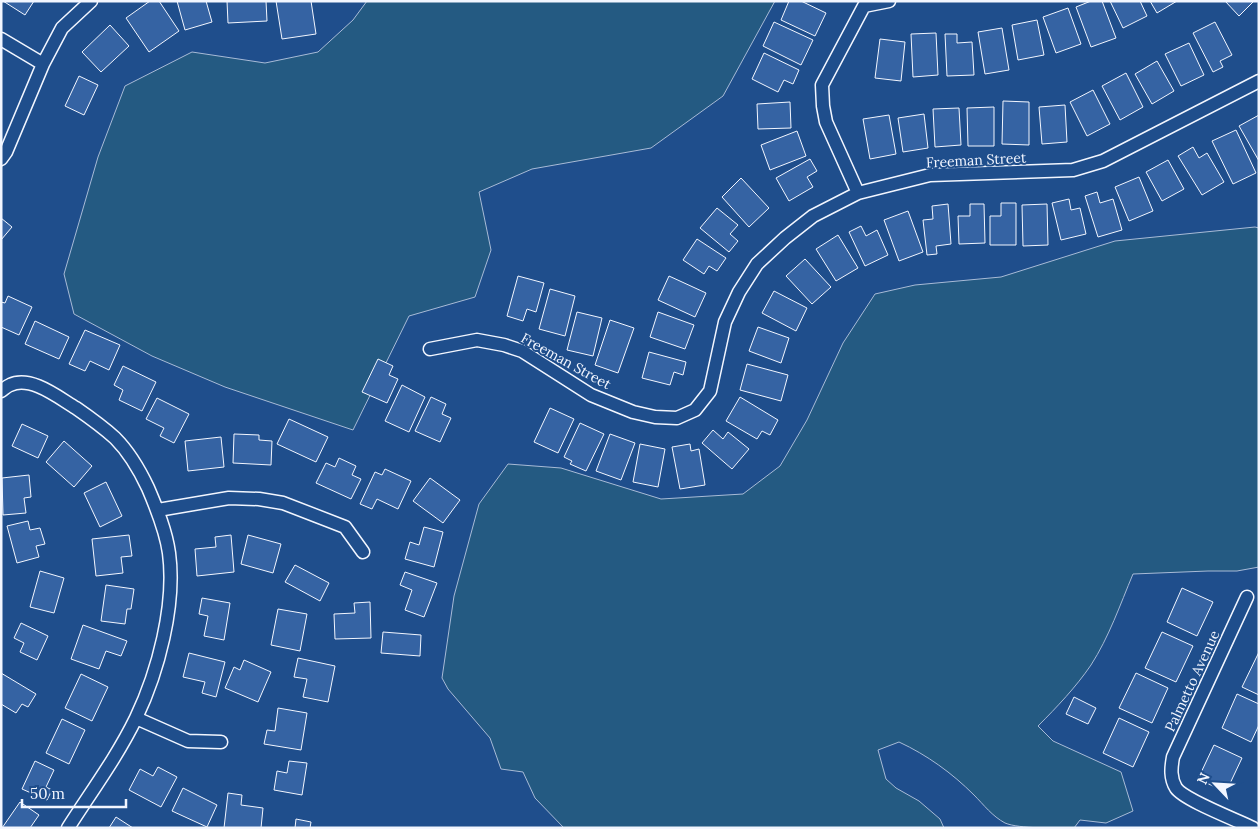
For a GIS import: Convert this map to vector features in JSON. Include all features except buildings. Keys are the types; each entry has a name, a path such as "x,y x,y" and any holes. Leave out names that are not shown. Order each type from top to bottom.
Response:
{"street":[{"path":"1,159 6,152 43,64 62,28 91,1"},
{"path":"858,193 826,122 822,106 822,85 864,6 889,1"},
{"path":"1,39 43,64"},
{"name":"Freeman Street","path":"430,349 477,340 504,345 522,351 591,395 633,412 677,418 695,410 710,390 725,322 739,292 757,264 784,238 813,216 858,193 930,175 1073,170 1103,161 1259,81"},
{"path":"1,391 11,384 28,383 47,389 81,412 115,439 139,470 158,510 169,553 170,599 164,637 154,676 136,718 118,751 68,828"},
{"path":"158,510 229,498 258,498 283,503 345,527 363,552"},
{"name":"Palmetto Avenue","path":"1247,597 1173,757 1171,769 1172,779 1177,790 1187,798 1253,828"},
{"path":"136,718 188,741 221,742"}],"shaded area":[{"path":"367,1 775,1 723,96 651,148 532,169 479,192 491,250 475,297 409,316 353,430 225,387 152,356 74,314 64,274 98,157 125,86 192,52 265,63 318,52 353,20"},
{"path":"1259,228 1259,567 1237,571 1133,574 1109,632 1091,665 1066,697 1038,726 1053,741 1121,772 1133,811 1106,823 1080,820 1074,828 1038,828 1011,825 996,817 966,787 939,765 899,742 878,750 886,779 896,788 919,801 940,819 944,828 564,828 535,798 523,772 501,769 490,738 448,689 442,678 454,596 479,504 508,464 561,468 661,499 743,494 780,466 807,420 843,343 875,294 915,285 1001,277 1115,241"}]}
